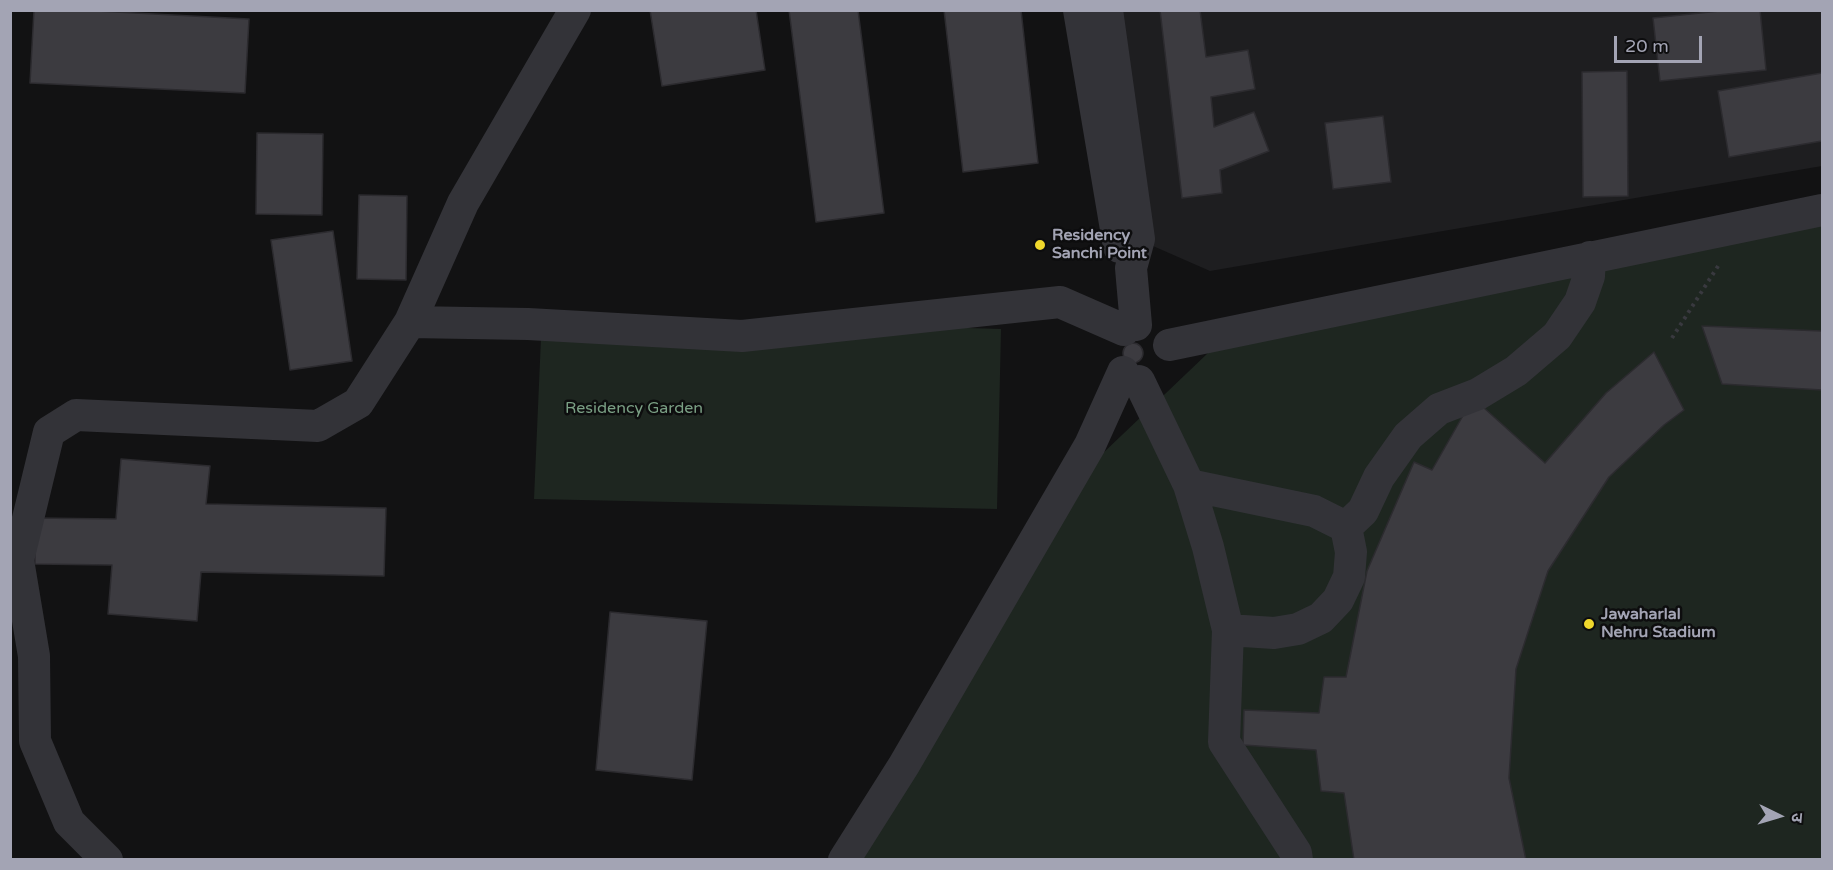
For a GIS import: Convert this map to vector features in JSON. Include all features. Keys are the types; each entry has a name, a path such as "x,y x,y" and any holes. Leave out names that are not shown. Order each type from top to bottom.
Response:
{"street":[{"path":"107,860 69,822 35,741 34,656 18,560 49,432 76,415 318,426 358,403 410,322 463,203 575,10"},
{"path":"1079,10 1119,245 1131,268"},
{"path":"1107,10 1139,240 1131,268 1130,328"},
{"path":"1169,345 1822,210"},
{"path":"1346,527 1363,511 1379,477 1408,436 1439,409 1478,394 1516,371 1557,336 1580,302 1589,276 1590,257"},
{"path":"410,322 528,324 742,336 1060,302 1130,328"},
{"path":"1131,377 1156,377 1163,372 1168,363 1170,354 1166,337 1160,331 1144,324 1130,328 1118,337 1113,355 1116,364 1131,377 1189,485 1208,548 1228,630 1224,742 1296,853 1298,860"},
{"path":"844,860 904,765 1131,377"},
{"path":"1189,485 1314,511 1346,527"},
{"path":"1228,630 1274,633 1298,629 1321,618 1338,600 1348,577 1351,552 1346,527"}],"path":[{"path":"1672,338 1743,226"}],"shaded area":[{"path":"1114,11 1822,11 1822,166 1210,271 1153,246"}],"green space":[{"path":"1822,210 1822,859 844,860 1079,476 1230,332"},
{"name":"Residency Garden","path":"542,315 1001,329 997,509 534,499"}],"building":[{"path":"34,10 78,10 249,19 245,93 30,83"},
{"path":"650,10 756,10 765,70 662,86"},
{"path":"789,10 858,10 884,213 816,222"},
{"path":"944,10 1021,10 1038,163 963,172"},
{"path":"1160,10 1200,10 1206,57 1248,50 1255,89 1211,97 1214,127 1254,112 1269,151 1220,170 1222,193 1182,198"},
{"path":"1729,10 1760,10 1766,70 1660,81 1653,18"},
{"path":"1627,71 1628,196 1583,197 1582,72"},
{"path":"1822,73 1822,141 1729,157 1718,91"},
{"path":"1383,116 1391,182 1333,189 1325,123"},
{"path":"257,133 323,134 322,215 256,214"},
{"path":"359,195 407,196 406,280 357,279"},
{"path":"333,231 352,361 290,370 271,240"},
{"path":"1702,326 1822,331 1822,390 1722,384"},
{"path":"1133,343 1140,346 1143,353 1140,360 1133,363 1126,360 1123,353 1126,346"},
{"path":"1654,352 1684,410 1664,425 1609,477 1548,571 1516,669 1509,778 1526,860 1354,860 1344,793 1321,791 1316,750 1243,745 1244,710 1319,713 1324,677 1346,677 1367,571 1414,462 1432,470 1473,398 1545,463 1606,393"},
{"path":"121,459 210,466 206,504 386,508 384,576 201,572 197,621 108,614 112,565 35,564 35,518 116,519"},
{"path":"610,612 707,621 692,780 596,770"}],"place":[{"name":"Residency Sanchi Point","path":"1040,245"},
{"name":"Jawaharlal Nehru Stadium","path":"1589,624"}]}
